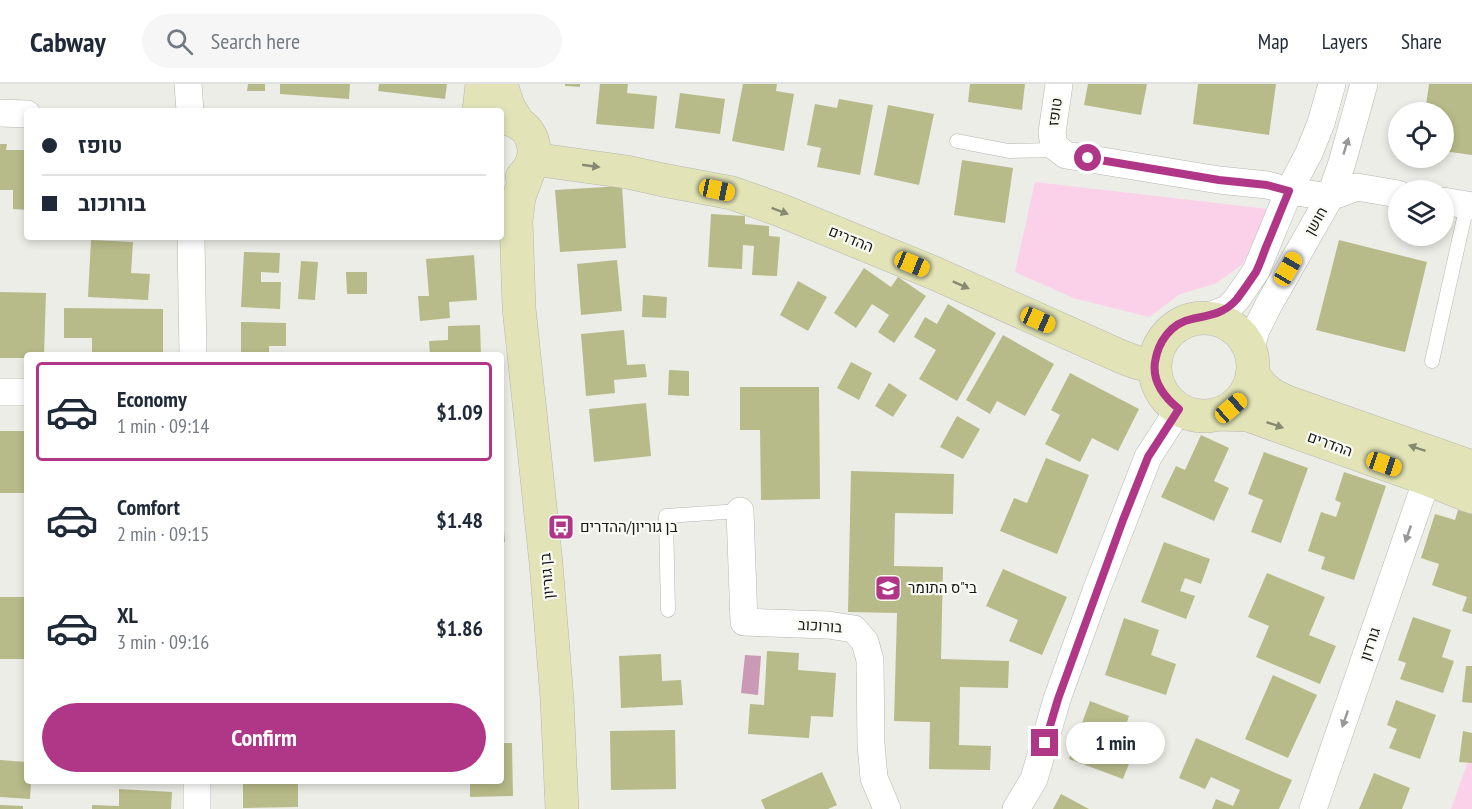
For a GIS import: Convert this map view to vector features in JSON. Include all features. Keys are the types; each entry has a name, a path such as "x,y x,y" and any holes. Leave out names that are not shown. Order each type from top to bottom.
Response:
{"street":[{"path":"188,84 190,108"},
{"path":"479,108 482,84"},
{"path":"501,84 510,121 528,133 533,143 534,154 521,171"},
{"name":"טופז","path":"1059,84 1052,133 1054,146 1063,152"},
{"path":"1206,317 1220,320 1233,327 1244,337 1251,362 1248,387 1241,399 1231,408 1218,414 1205,416 1179,409 1166,398 1157,383 1155,366 1157,351 1164,338 1175,327 1190,319 1206,317 1227,309 1256,272 1289,191 1309,153 1321,123 1332,84"},
{"name":"חושן","path":"1251,362 1256,330 1330,197 1364,84"},
{"path":"0,113 24,114"},
{"path":"1063,152 1330,197 1357,187 1388,192"},
{"name":"בן גוריון","path":"521,171 516,220 519,308 546,562 557,699 562,809"},
{"name":"ההדרים","path":"521,171 627,172 732,193 780,210 934,273 1122,357 1155,366"},
{"name":"בן גוריון","path":"504,237 519,308"},
{"path":"191,240 193,352"},
{"name":"ההדרים","path":"1251,362 1260,386 1273,396 1472,467"},
{"path":"0,392 24,392"},
{"path":"1016,809 1034,779 1058,699 1148,457 1179,409"},
{"name":"ההדרים","path":"1218,414 1252,417 1472,497"},
{"name":"גורדון","path":"1313,809 1426,479"},
{"name":"בורוכוב","path":"740,511 744,622 854,628 866,642 870,660 871,744 874,778 887,809"},
{"path":"197,784 197,809"}],"lane":[{"path":"957,141 1009,151 1063,152"},
{"path":"1432,361 1461,204"},
{"path":"668,610 666,516 740,511"}],"shaded area":[{"path":"1035,182 1268,209 1243,264 1215,284 1180,294 1149,317 1073,298 1015,272"},
{"path":"745,655 761,656 758,695 741,693"},
{"path":"1472,750 1472,809 1451,809"}],"building":[{"path":"248,84 265,84 265,91 247,91"},
{"path":"280,84 350,84 349,99 280,94"},
{"path":"379,84 447,84 445,99 378,91"},
{"path":"565,84 580,84 580,87 565,86"},
{"path":"600,84 628,84 627,93 657,96 654,129 596,124"},
{"path":"743,84 777,84 776,91 794,94 784,151 732,141"},
{"path":"970,84 1025,84 1022,110 968,102"},
{"path":"1088,84 1147,84 1141,115 1084,105"},
{"path":"1198,84 1276,84 1269,135 1193,124"},
{"path":"1429,84 1472,84 1472,155 1454,153 1454,102 1426,102"},
{"path":"680,93 725,99 720,134 675,128"},
{"path":"839,99 873,105 860,175 817,167 821,148 807,145 815,104 837,108"},
{"path":"888,105 934,114 919,185 874,175"},
{"path":"0,144 7,144 6,150 24,150 24,210 13,209 13,190 0,190"},
{"path":"962,160 1013,168 1005,223 954,215"},
{"path":"622,186 626,248 560,252 555,190"},
{"path":"711,214 745,216 745,224 769,226 769,236 780,237 777,276 752,275 754,246 743,245 742,269 708,267"},
{"path":"91,240 133,242 131,273 150,274 148,300 88,297"},
{"path":"1339,240 1427,262 1405,352 1316,330"},
{"path":"244,252 280,253 279,273 261,272 261,282 281,282 280,309 241,307"},
{"path":"474,255 477,300 449,302 450,318 420,321 418,296 429,296 426,259"},
{"path":"617,260 622,311 581,315 577,264"},
{"path":"301,261 318,262 315,300 298,299"},
{"path":"864,268 891,287 898,277 926,296 894,343 878,332 889,315 872,304 856,328 834,313"},
{"path":"346,272 367,272 367,294 347,294"},
{"path":"798,281 827,297 808,331 780,315"},
{"path":"0,292 46,293 44,352 24,352 24,358 0,358"},
{"path":"643,295 667,297 666,318 642,317"},
{"path":"948,304 996,333 957,401 919,379 936,350 914,337 925,317 937,324"},
{"path":"64,308 163,309 163,352 92,352 92,338 64,338"},
{"path":"241,322 286,323 286,346 269,346 269,352 241,352"},
{"path":"480,325 481,352 430,352 429,341 448,340 448,326"},
{"path":"624,330 627,365 645,364 647,377 614,380 615,393 586,396 581,334"},
{"path":"1003,335 1054,364 1025,416 997,401 990,414 966,400"},
{"path":"851,362 872,373 859,400 837,388"},
{"path":"669,370 689,371 689,396 668,395"},
{"path":"1070,373 1139,409 1118,451 1092,438 1080,462 1045,444 1060,415 1051,410"},
{"path":"889,383 907,395 893,417 875,406"},
{"path":"740,387 819,387 820,499 761,500 760,430 740,430"},
{"path":"646,403 651,456 594,462 589,409"},
{"path":"957,416 980,429 963,459 940,447"},
{"path":"0,431 24,431 24,493 0,493"},
{"path":"1201,435 1229,448 1214,481 1229,488 1214,521 1161,497 1176,466 1185,470"},
{"path":"1264,452 1308,468 1281,543 1251,532 1263,500 1248,494"},
{"path":"1046,458 1089,475 1057,554 1000,531 1014,498 1027,503"},
{"path":"851,471 954,474 953,514 895,513 894,566 943,567 941,659 1009,661 1008,688 960,687 959,745 991,746 990,770 929,769 930,722 894,721 897,613 848,612"},
{"path":"1344,472 1386,486 1354,580 1321,569 1325,557 1308,551 1321,512 1336,517 1341,503 1335,500"},
{"path":"1458,510 1472,514 1472,614 1462,611 1467,597 1432,585 1439,564 1421,558 1435,514 1455,520"},
{"path":"1164,542 1210,559 1201,584 1185,578 1180,591 1195,596 1186,619 1141,602"},
{"path":"1003,569 1067,597 1042,655 1009,641 1018,620 986,606"},
{"path":"1267,573 1325,597 1309,635 1336,646 1320,684 1256,657 1269,626 1248,617"},
{"path":"0,597 24,597 24,659 0,659"},
{"path":"1413,617 1451,630 1442,657 1454,661 1443,693 1400,679 1406,663 1398,660"},
{"path":"1124,618 1159,630 1151,655 1176,664 1166,695 1105,675"},
{"path":"767,651 799,653 798,670 836,673 833,717 811,716 809,738 748,734 750,704 764,705"},
{"path":"661,654 662,681 681,680 683,705 621,708 619,656"},
{"path":"1466,666 1472,666 1472,703 1462,702"},
{"path":"1273,675 1317,695 1288,758 1245,739"},
{"path":"1396,700 1436,715 1420,759 1389,748 1397,729 1387,725"},
{"path":"1090,701 1129,716 1120,742 1135,748 1123,779 1069,759"},
{"path":"675,730 676,789 611,790 610,731"},
{"path":"1463,731 1472,733 1472,763 1459,762"},
{"path":"1196,738 1292,780 1279,809 1212,809 1216,799 1233,806 1240,790 1211,777 1205,789 1179,778"},
{"path":"504,743 512,743 513,796 470,797 470,784 504,784"},
{"path":"0,760 24,762 24,784 31,784 30,799 0,797"},
{"path":"822,772 837,805 828,809 765,809 761,800"},
{"path":"1374,773 1410,788 1402,809 1359,809"},
{"path":"243,784 298,784 298,807 243,808"},
{"path":"119,789 172,792 171,809 92,809 92,805 119,806"},
{"path":"1061,794 1089,809 1053,809"},
{"path":"0,805 23,806 23,809 0,809"}],"place":[{"name":"בן גוריון/ההדרים","path":"561,527"},
{"name":"בי\"ס התומר","path":"888,588"}],"route":[{"path":"1045,743 1096,591 1148,457 1179,409 1166,398 1157,383 1155,366 1157,351 1164,338 1175,327 1190,319 1206,317 1227,309 1236,300 1256,272 1289,191 1267,185 1219,180 1088,158"}]}
